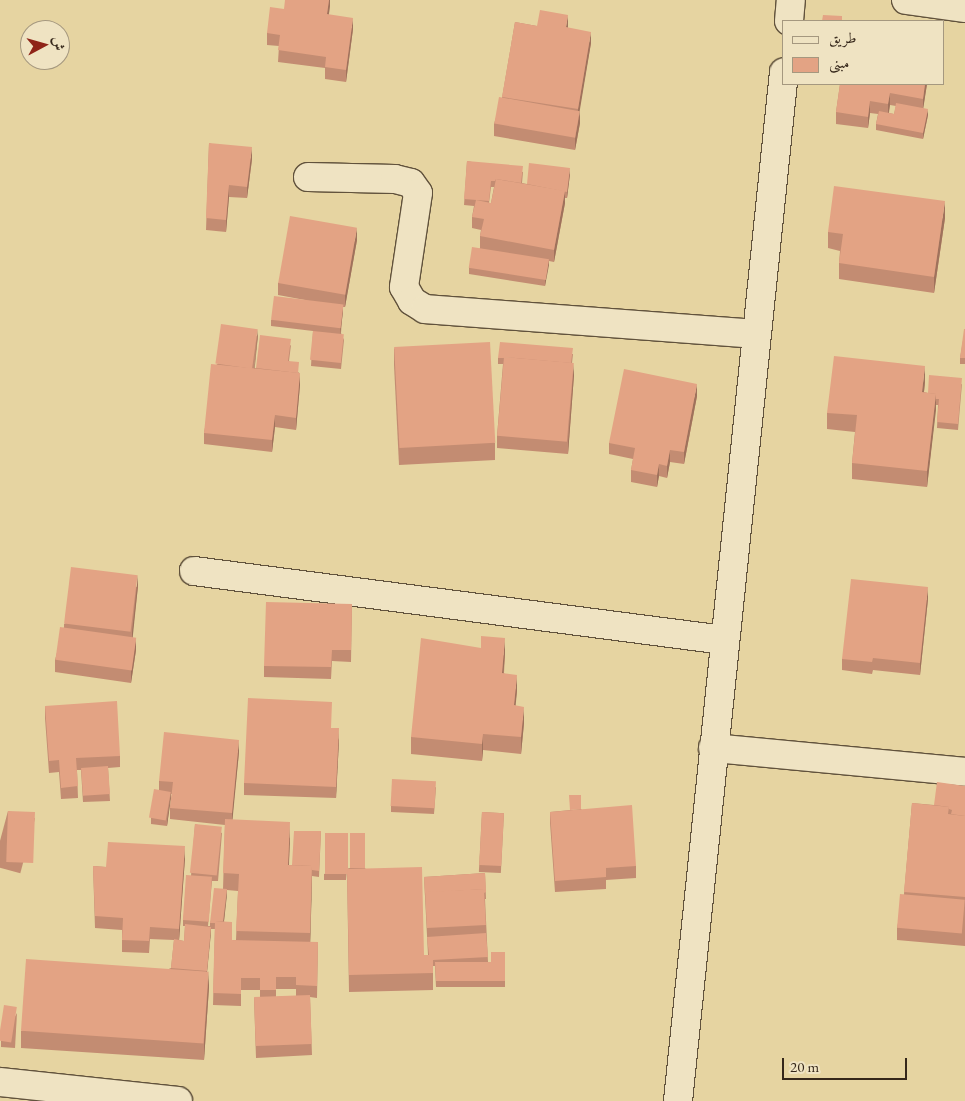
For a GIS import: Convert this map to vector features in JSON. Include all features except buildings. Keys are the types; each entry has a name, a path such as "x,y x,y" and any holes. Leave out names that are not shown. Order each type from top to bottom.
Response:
{"street":[{"path":"789,20 791,0"},
{"path":"906,0 965,8"},
{"path":"678,1101 783,85"},
{"path":"308,177 395,179 411,183 418,193 404,286 412,302 425,310 756,334"},
{"path":"194,571 724,640"},
{"path":"713,748 965,772"},
{"path":"0,1082 178,1101"}]}
